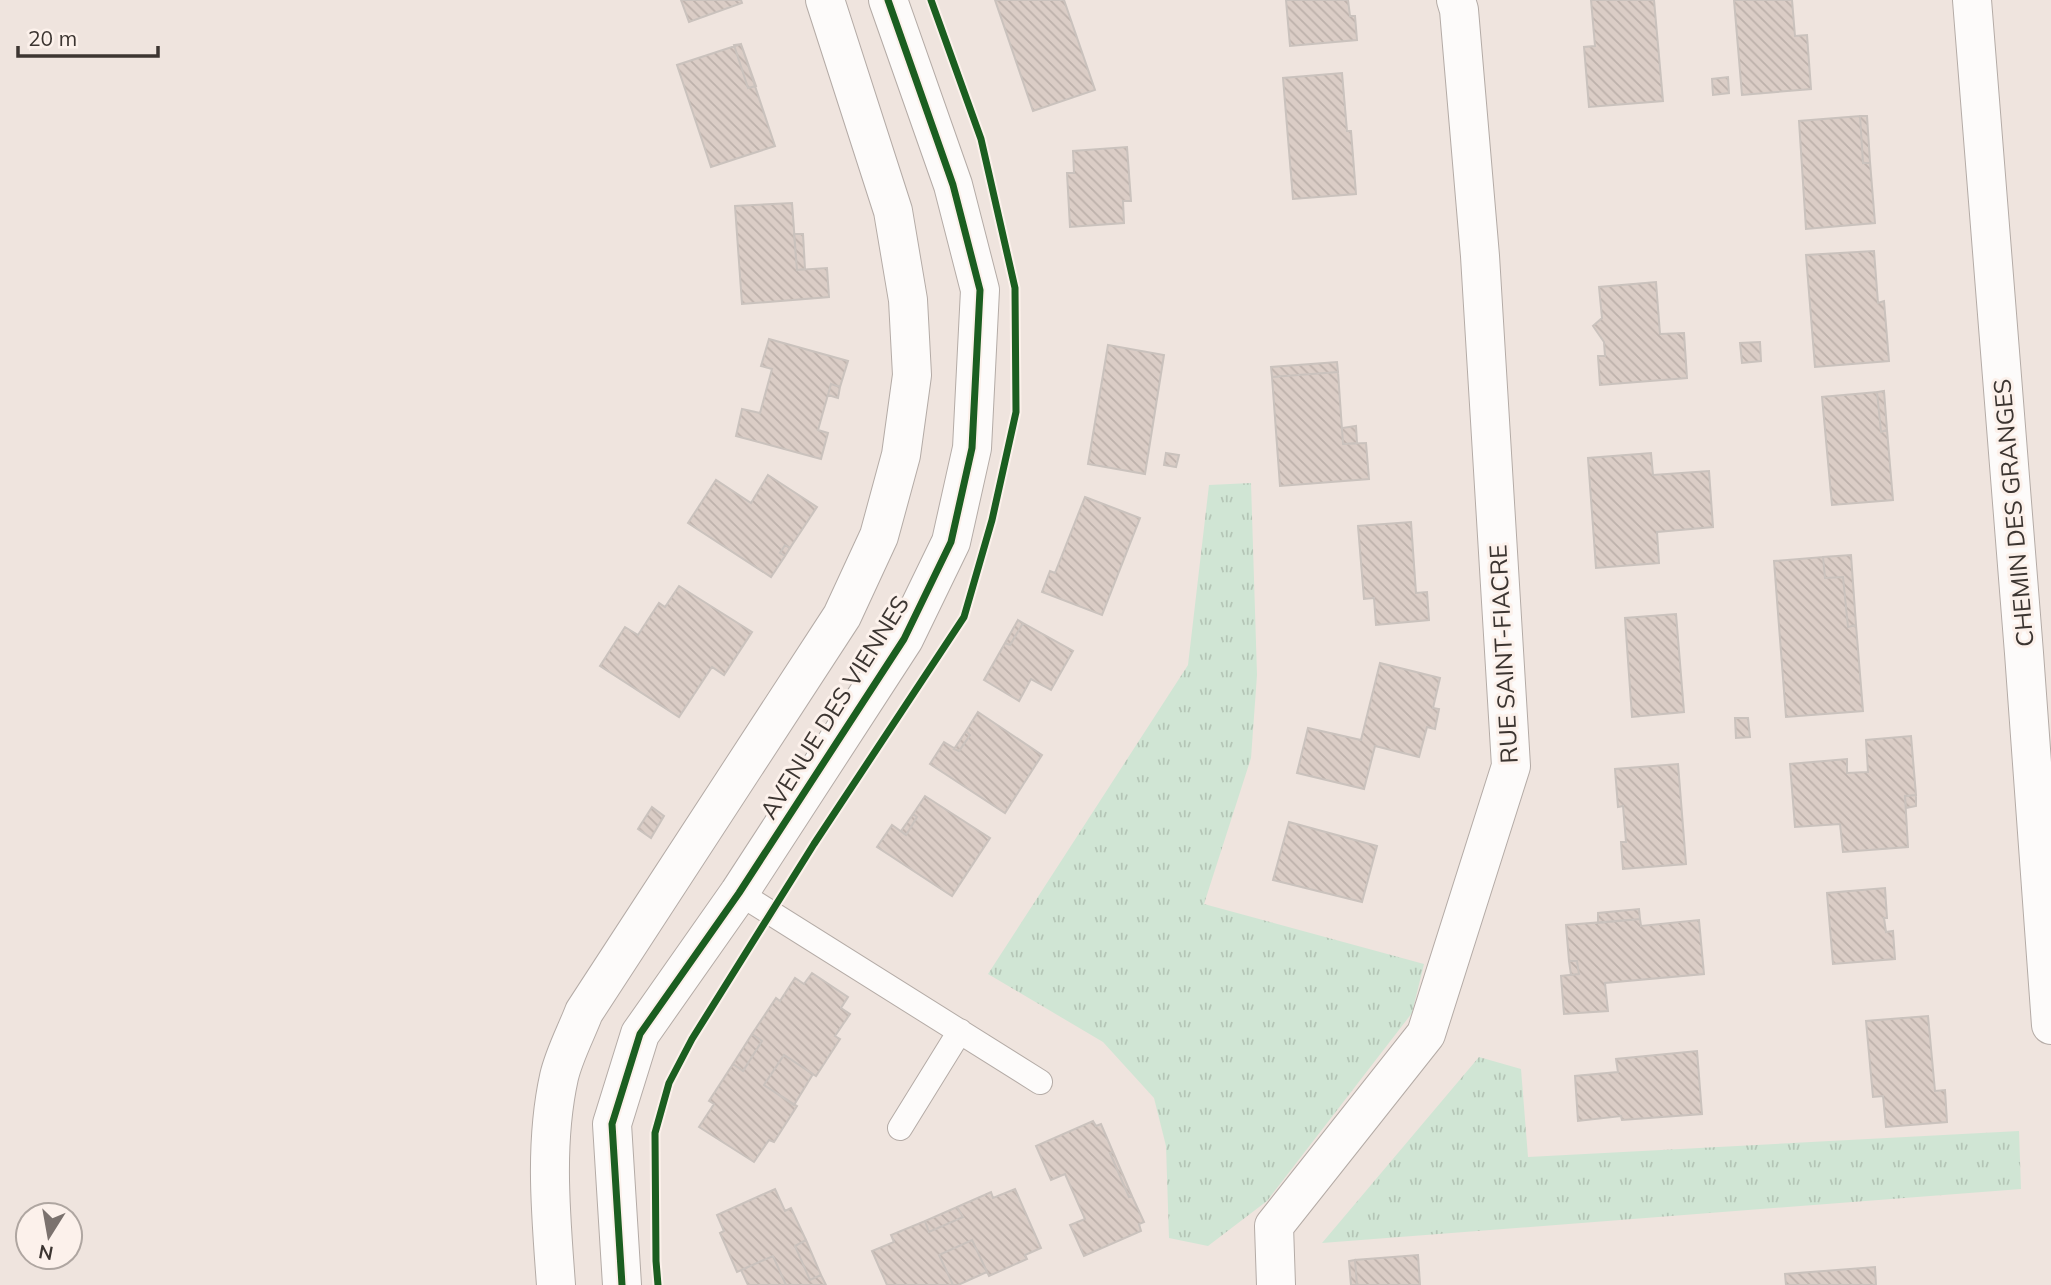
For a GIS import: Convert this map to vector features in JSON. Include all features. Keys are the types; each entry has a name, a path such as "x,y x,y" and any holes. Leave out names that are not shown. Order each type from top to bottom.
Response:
{"street":[{"name":"AVENUE DES VIENNES","path":"556,1285 551,1217 550,1141 559,1075 584,1012 842,616 879,536 901,455 912,375 908,300 894,211 825,0"},
{"name":"AVENUE DES VIENNES","path":"622,1285 612,1124 640,1034 739,893 904,639 951,542 972,448 980,290 953,185 888,0"},
{"name":"RUE SAINT-FIACRE","path":"1276,1285 1274,1226 1426,1034 1511,766 1480,256 1456,0"},
{"name":"CHEMIN DES GRANGES","path":"1972,0 2051,1026"}],"lane":[{"path":"739,893 1040,1082"},
{"path":"900,1128 960,1031"}],"green space":[{"path":"1251,483 1257,675 1251,758 1204,904 1424,964 1412,1013 1267,1201 1208,1246 1169,1238 1166,1146 1154,1098 1103,1042 988,974 1188,665 1209,485"},
{"path":"1479,1057 1521,1069 1528,1157 2019,1131 2021,1189 1322,1243"}],"building":[{"path":"681,0 741,0 742,3 689,22"},
{"path":"995,0 1064,0 1095,90 1033,111"},
{"path":"1286,0 1348,0 1350,16 1355,16 1357,40 1290,46"},
{"path":"1591,0 1654,0 1663,101 1589,107 1584,47 1595,46"},
{"path":"1734,0 1792,0 1795,36 1807,35 1811,89 1742,95"},
{"path":"741,44 775,146 711,167 677,65"},
{"path":"741,44 756,86 748,88 734,45"},
{"path":"1342,73 1347,131 1351,131 1356,194 1293,199 1283,78"},
{"path":"1728,77 1729,93 1713,95 1712,79"},
{"path":"1860,116 1867,116 1870,162 1863,163"},
{"path":"1860,116 1863,163 1870,162 1875,223 1806,229 1799,121"},
{"path":"1127,147 1131,201 1123,201 1124,223 1070,227 1067,173 1074,173 1073,151"},
{"path":"792,203 797,270 827,268 829,297 742,304 735,206"},
{"path":"794,234 803,234 805,269 797,270"},
{"path":"1874,251 1878,303 1884,301 1889,361 1815,367 1806,255"},
{"path":"1656,282 1660,334 1684,333 1687,378 1600,385 1598,356 1605,356 1604,342 1593,326 1602,318 1599,287"},
{"path":"769,339 848,361 840,387 831,384 818,430 828,433 821,459 736,436 742,409 760,413 772,369 761,366"},
{"path":"1760,342 1761,361 1742,363 1740,343"},
{"path":"1108,345 1164,355 1145,474 1088,464"},
{"path":"1337,362 1338,372 1272,377 1271,367"},
{"path":"1338,372 1343,444 1366,443 1369,479 1280,486 1272,377"},
{"path":"831,384 840,387 838,398 828,395"},
{"path":"1884,391 1887,430 1881,432 1877,392"},
{"path":"1877,392 1881,432 1887,430 1893,500 1832,505 1822,397"},
{"path":"1356,426 1357,443 1343,444 1342,428"},
{"path":"1166,453 1179,455 1176,467 1164,465"},
{"path":"1651,453 1653,475 1709,471 1713,527 1657,532 1659,563 1596,568 1588,458"},
{"path":"768,475 817,507 790,548 785,545 780,553 785,556 771,577 688,523 716,480 751,503"},
{"path":"1085,497 1140,518 1102,615 1042,592 1050,571 1055,573"},
{"path":"1411,522 1416,593 1427,592 1429,620 1376,625 1374,598 1364,599 1358,526"},
{"path":"785,545 790,548 785,556 780,553"},
{"path":"1851,555 1856,625 1848,627 1843,577 1825,578 1823,557"},
{"path":"1823,557 1825,578 1843,577 1848,627 1856,625 1863,711 1786,717 1774,561"},
{"path":"679,586 752,632 724,675 712,667 679,717 600,666 625,627 638,635 659,603 665,607"},
{"path":"1676,614 1684,712 1632,717 1625,618"},
{"path":"1018,620 1023,623 1010,645 1005,643"},
{"path":"1023,623 1073,651 1051,690 1031,679 1019,701 984,680 1005,643 1010,645"},
{"path":"1380,663 1440,678 1433,708 1439,709 1435,729 1427,727 1419,757 1375,746 1364,789 1297,773 1308,728 1361,740"},
{"path":"978,712 1042,755 1005,813 930,764 944,742 959,751 970,735 966,731"},
{"path":"1735,718 1748,718 1750,737 1736,738"},
{"path":"966,731 970,735 959,751 954,749"},
{"path":"1911,736 1916,795 1905,796 1908,847 1843,852 1840,824 1795,827 1790,764 1847,759 1847,773 1868,772 1866,740"},
{"path":"1678,764 1686,864 1623,869 1621,842 1626,842 1623,806 1618,807 1615,769"},
{"path":"1916,795 1916,806 1906,808 1905,796"},
{"path":"925,796 990,838 952,896 877,847 892,825 906,835 917,817 913,814"},
{"path":"652,807 664,816 651,838 638,829"},
{"path":"913,814 917,817 906,835 901,831"},
{"path":"1289,822 1377,846 1362,902 1273,880"},
{"path":"1885,888 1887,918 1884,918 1886,932 1893,931 1895,959 1833,964 1827,893"},
{"path":"1639,909 1640,919 1598,923 1598,913"},
{"path":"1640,919 1641,926 1699,920 1704,974 1605,983 1608,1011 1564,1014 1561,976 1579,974 1577,961 1569,961 1566,925"},
{"path":"1569,961 1577,961 1579,974 1571,975"},
{"path":"812,973 848,997 841,1008 850,1014 835,1036 840,1039 816,1076 784,1055 764,1085 797,1106 774,1142 769,1140 754,1162 699,1127 714,1104 709,1101 733,1064 743,1071 762,1041 752,1034 776,998 780,1001 795,978 804,984"},
{"path":"1928,1016 1935,1091 1945,1090 1947,1122 1886,1127 1883,1096 1873,1097 1866,1021"},
{"path":"752,1034 762,1041 743,1071 733,1064"},
{"path":"1697,1051 1702,1114 1622,1120 1621,1116 1578,1121 1575,1076 1618,1072 1616,1059"},
{"path":"784,1055 813,1074 794,1105 764,1085"},
{"path":"1093,1121 1096,1126 1101,1124 1129,1197 1132,1196 1144,1222 1139,1224 1141,1231 1084,1256 1070,1225 1085,1219 1065,1174 1051,1180 1036,1146"},
{"path":"1113,1152 1132,1196 1129,1197 1110,1153"},
{"path":"775,1189 785,1211 791,1208 806,1240 795,1246 810,1280 821,1275 826,1285 786,1285 773,1256 737,1272 720,1233 724,1231 717,1215"},
{"path":"1015,1189 1041,1248 1025,1255 1027,1259 989,1276 972,1240 939,1255 953,1285 887,1285 872,1251 894,1242 891,1235 925,1221 929,1232 963,1217 957,1207 991,1192 993,1198"},
{"path":"957,1207 963,1217 929,1232 925,1221"},
{"path":"806,1240 821,1275 810,1280 795,1246"},
{"path":"972,1240 987,1272 953,1285 939,1255"},
{"path":"1418,1255 1420,1285 1357,1285 1355,1260"},
{"path":"773,1256 786,1285 748,1285 741,1270"},
{"path":"1355,1260 1357,1285 1351,1285 1349,1261"},
{"path":"1875,1267 1876,1285 1786,1285 1785,1274"}],"cycle path":[{"path":"622,1285 612,1124 640,1034 739,893 904,639 951,542 972,448 980,290 953,185 888,0"},
{"path":"658,1285 655,1133 669,1083 692,1039 814,844 964,617 992,520 1016,412 1015,288 981,139 931,0"}]}
